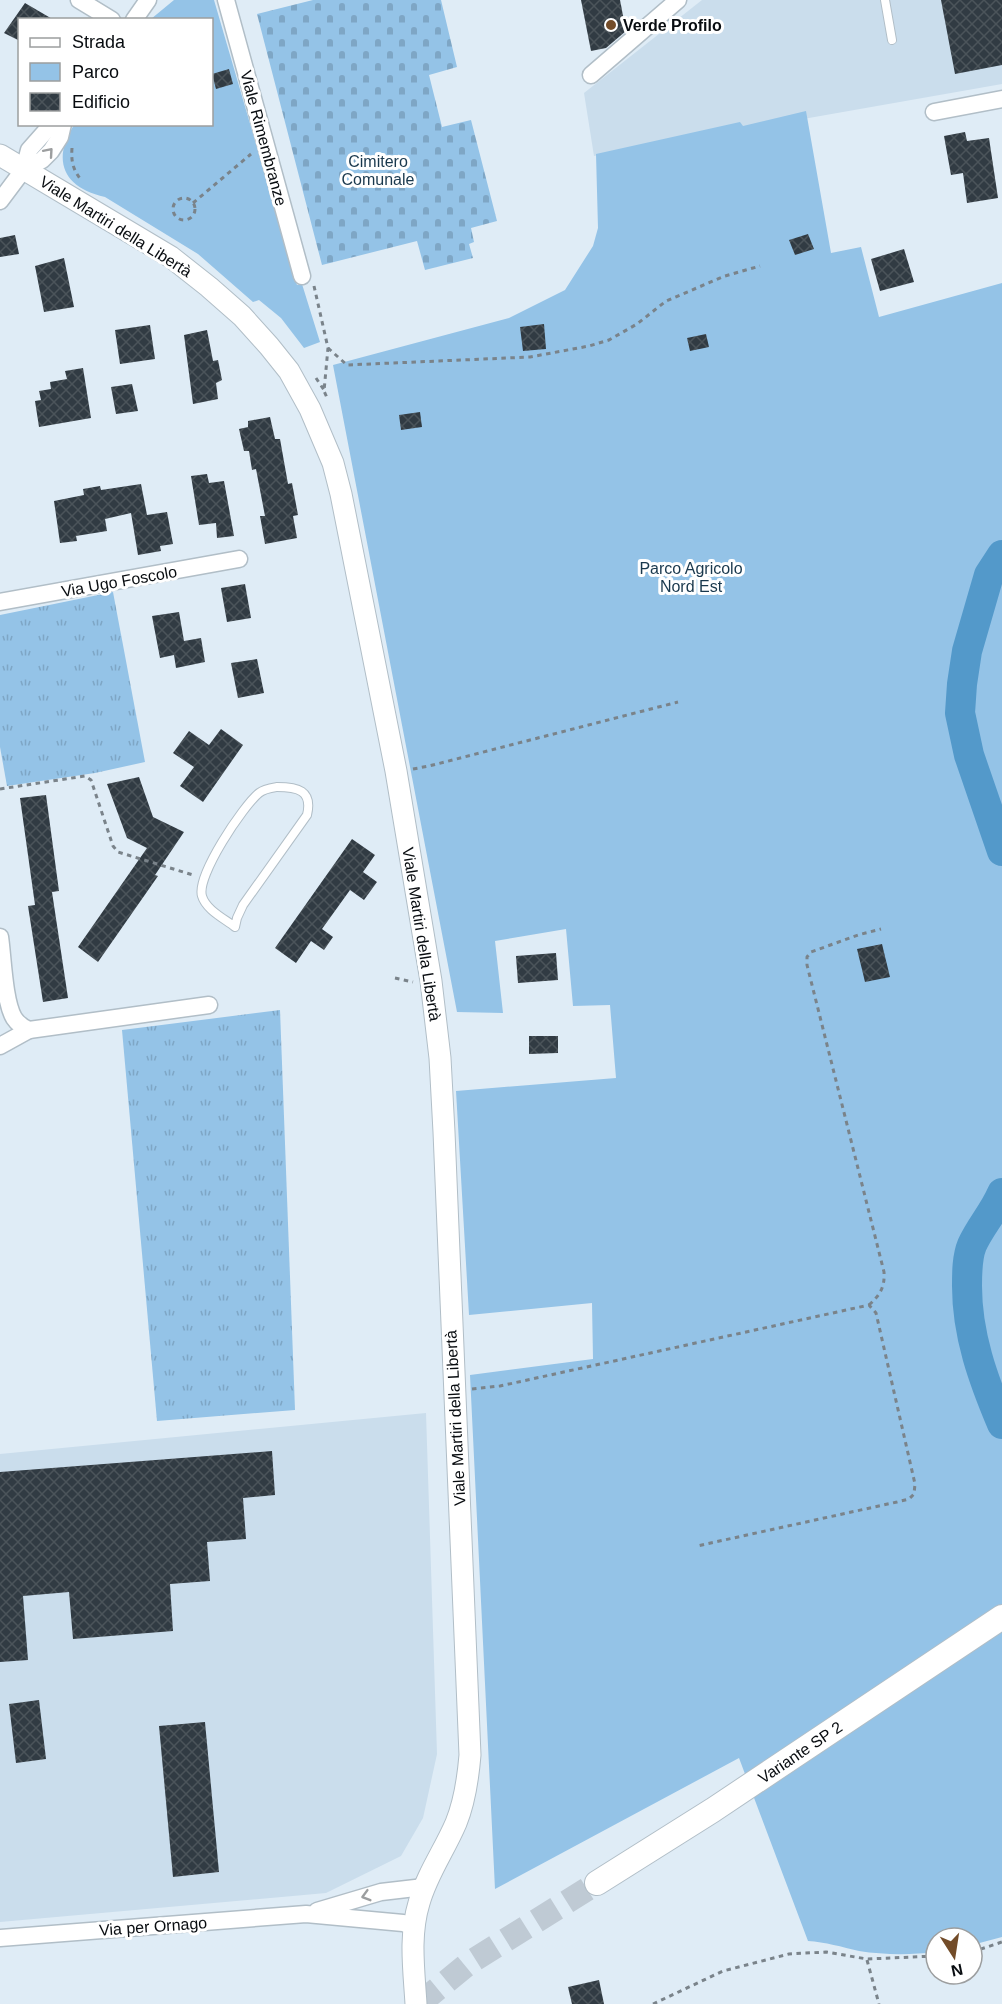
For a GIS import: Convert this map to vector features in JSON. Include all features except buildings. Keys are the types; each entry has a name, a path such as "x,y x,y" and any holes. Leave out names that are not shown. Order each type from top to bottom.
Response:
{"main road":[{"name":"Variante SP 2","path":"597,1883 723,1803 1002,1617"}],"street":[{"path":"80,0 108,18"},
{"name":"Viale Rimembranze","path":"226,0 302,276"},
{"path":"591,75 678,0"},
{"path":"135,18 148,1"},
{"path":"934,112 1002,99"},
{"path":"0,201 24,169 29,150 50,126"},
{"path":"24,169 42,160 51,151 60,137 63,126"},
{"name":"Viale Martiri della Libertà","path":"0,155 183,266 223,299 256,331 281,360 297,384 324,439 341,494 396,771 431,981 440,1058 470,1755 461,1810 427,1879 413,1926 412,1950 416,2004"},
{"name":"Via Ugo Foscolo","path":"0,602 239,560"},
{"path":"0,937 10,1007 20,1026 29,1030"},
{"path":"0,1046 29,1030 208,1005"},
{"name":"Via per Ornago","path":"306,1914 427,1879"},
{"name":"Via per Ornago","path":"0,1938 306,1914 403,1923 413,1926"}],"lane":[{"path":"885,0 892,40"},
{"path":"277,787 286,787 303,792 307,796 309,808 307,815 243,905 235,927 217,914 203,899 201,890 204,878 222,841 260,793 277,787"}],"path":[{"path":"193,203 265,142"},
{"path":"186,199 193,203 194,212 190,218 180,219 175,215 173,208 179,200 186,199"},
{"path":"328,348 347,365 530,357 589,346 609,340 628,329 666,301 725,276 760,266"},
{"path":"396,771 429,766 678,702"},
{"path":"0,789 85,776 91,780 113,846 118,852 204,878"},
{"path":"454,1391 500,1386 868,1305 877,1298 885,1282 884,1272 807,957 811,952 881,929"},
{"path":"697,1546 897,1502 909,1499 914,1494 915,1484 876,1313 868,1305"},
{"path":"984,1948 1002,1942"},
{"path":"652,2004 723,1971 789,1954 826,1952 867,1959 924,1957"},
{"path":"867,1959 879,2004"}],"shaded area":[{"path":"702,0 1002,0 1002,84 594,156 584,93"},
{"path":"426,1413 437,1754 423,1818 401,1856 326,1893 0,1922 0,1454"}],"green space":[{"path":"174,0 214,0 297,285 302,284 320,342 304,348 281,318 259,300 253,302 198,254 105,197 80,187 71,180 66,171 63,150 73,126 213,126 213,18 152,18"},
{"name":"Cimitero Comunale","path":"313,0 441,0 457,67 429,75 442,127 471,120 497,221 471,228 474,242 469,244 473,258 425,270 417,241 322,265 257,14"},
{"name":"Parco Agricolo Nord Est","path":"806,111 831,253 861,247 879,317 1002,283 1002,1937 984,1942 984,1926 924,1926 924,1953 917,1954 859,1951 808,1941 739,1758 495,1889 470,1375 593,1359 592,1303 469,1315 456,1091 616,1078 610,1005 573,1006 566,929 495,941 503,1013 457,1012 333,365 509,318 565,290 593,246 598,228 596,154 740,122 743,126"},
{"path":"113,592 145,762 95,773 7,786 0,747 0,615"},
{"path":"280,1010 295,1410 157,1421 122,1030"}],"waterway":[{"path":"1002,555 989,575 967,651 960,713 969,755 1002,851"},
{"path":"1002,1193 972,1245 967,1270 968,1304 973,1339 1002,1424"}],"tunnel":[{"path":"419,2004 469,1963 597,1883"}],"place":[{"name":"Verde Profilo","path":"611,25"}]}
